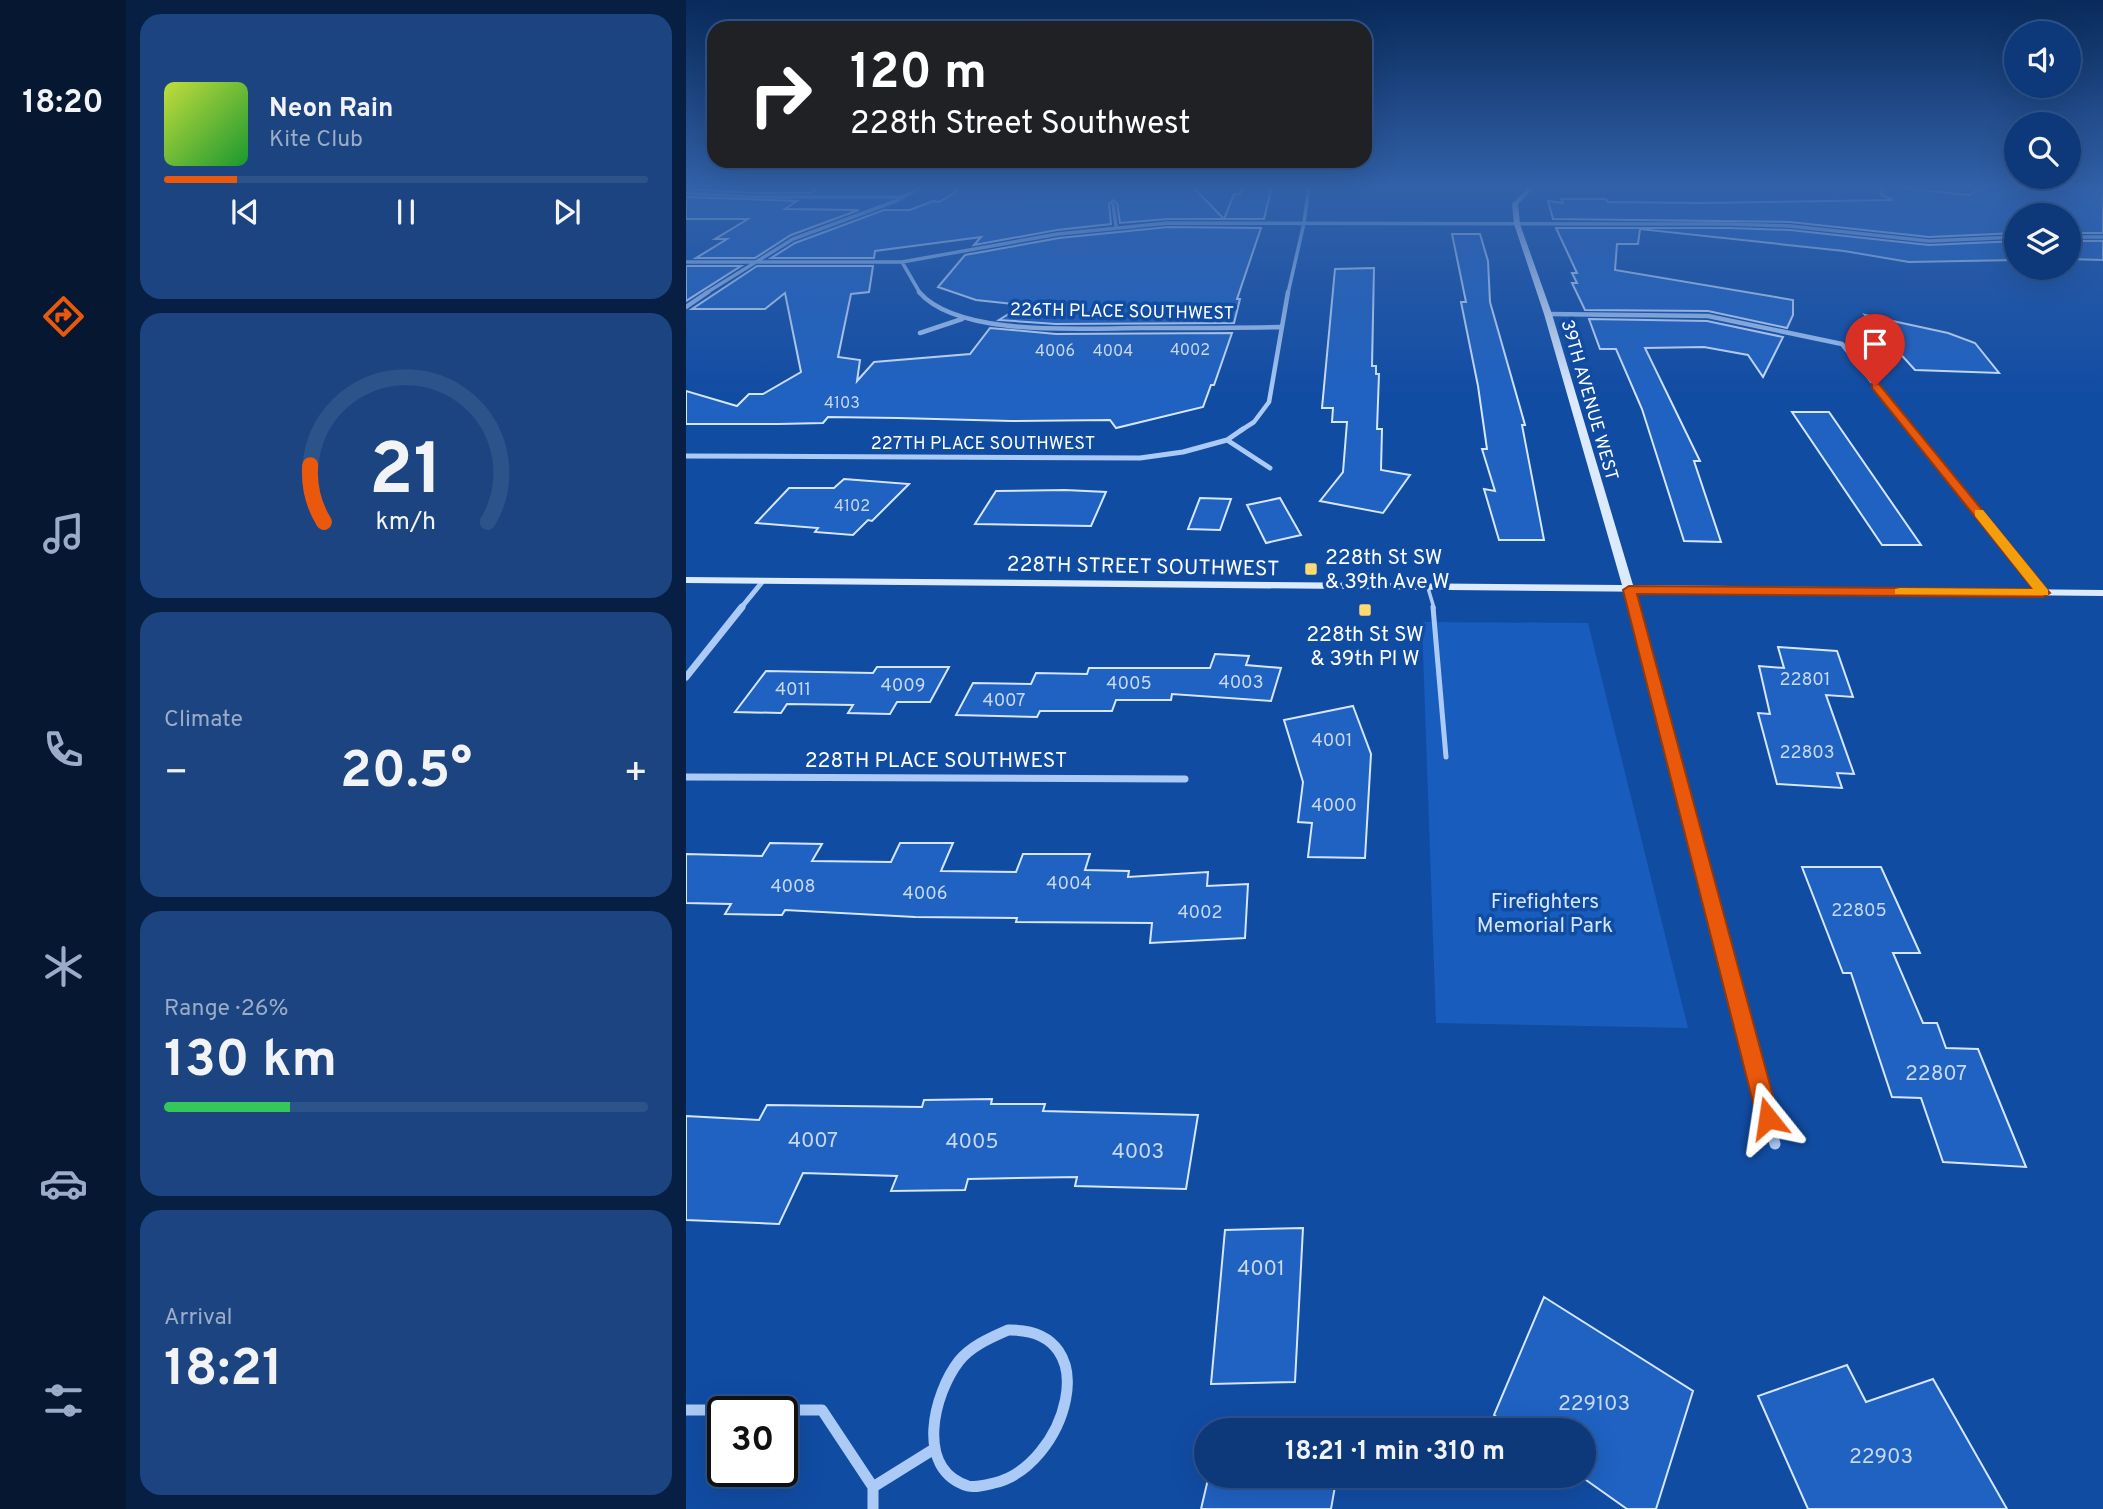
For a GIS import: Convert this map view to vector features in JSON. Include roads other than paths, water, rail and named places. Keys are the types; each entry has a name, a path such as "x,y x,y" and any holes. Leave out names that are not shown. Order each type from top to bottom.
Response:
{"street":[{"path":"686,307 762,256"},
{"path":"686,262 902,262 930,256"},
{"name":"227TH PLACE SOUTHWEST","path":"686,456 1140,457 1183,452 1227,440 1254,422 1269,402 1280,327 1296,256"},
{"name":"39TH AVENUE WEST","path":"1528,256 1548,314 1629,590"},
{"path":"902,262 919,293 932,304 963,319"},
{"path":"1548,314 1708,316 1842,344 2043,593"},
{"path":"920,333 963,319"},
{"name":"226TH PLACE SOUTHWEST","path":"963,319 1081,328 1280,327"},
{"path":"1227,440 1270,468"},
{"name":"228TH STREET SOUTHWEST","path":"686,580 2103,593"},
{"path":"686,677 763,581"},
{"path":"1629,590 1775,1144"},
{"name":"228TH PLACE SOUTHWEST","path":"686,777 1185,779"},
{"path":"1008,1330 1031,1330 1052,1341 1064,1362 1068,1389 1062,1420 1045,1449 1022,1472 994,1486 967,1486 947,1472 934,1449 933,1419 942,1389 959,1361 982,1341 1008,1330"},
{"path":"686,1410 822,1410 873,1487 873,1509"},
{"path":"873,1487 934,1449"}],"lane":[{"path":"1428,588 1436,613 1446,757"}],"place":[{"name":"228th St SW & 39th Ave W","path":"1311,569"},
{"name":"228th St SW & 39th Pl W","path":"1365,610"}],"park label":[{"name":"Firefighters Memorial Park","path":"1545,913"}]}
